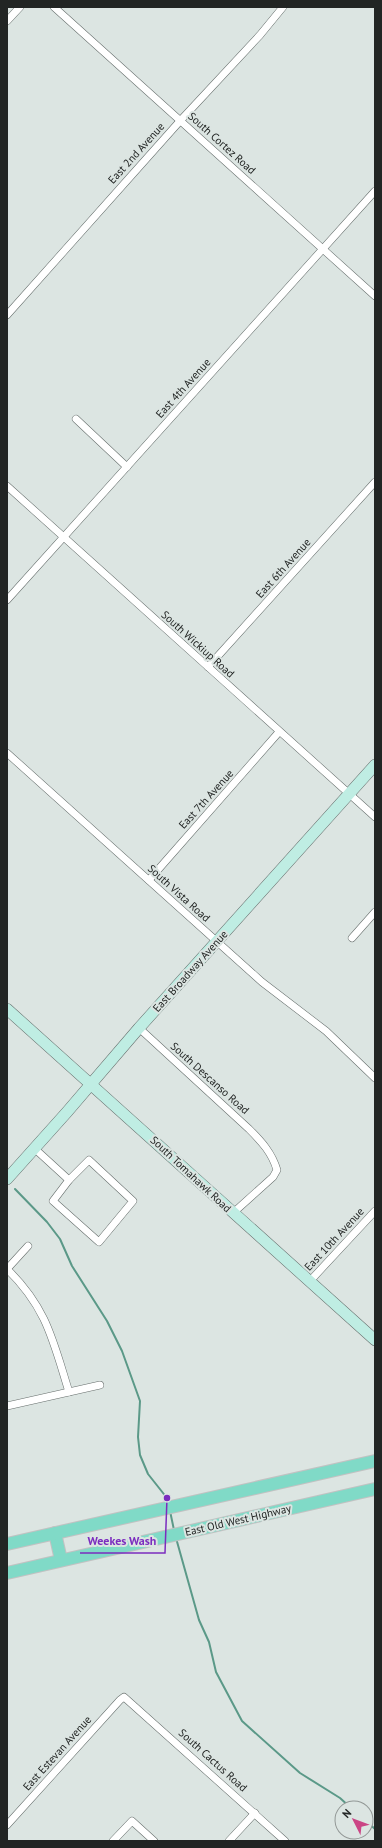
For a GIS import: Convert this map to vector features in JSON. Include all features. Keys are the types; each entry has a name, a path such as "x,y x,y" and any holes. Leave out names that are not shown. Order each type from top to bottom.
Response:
{"main road":[{"name":"East Broadway Avenue","path":"9,1177 92,1084 138,1028 375,765"},
{"name":"South Tomahawk Road","path":"7,1009 375,1340"},
{"path":"7,1544 375,1461"},
{"name":"East Old West Highway","path":"7,1573 375,1489"},
{"path":"55,1533 61,1560"}],"street":[{"path":"7,21 20,7"},
{"name":"South Cortez Road","path":"54,7 375,296"},
{"name":"East 2nd Avenue","path":"7,315 180,121 260,35 283,7"},
{"name":"East 4th Avenue","path":"7,600 375,191"},
{"path":"76,419 127,467"},
{"name":"East 6th Avenue","path":"208,667 375,482"},
{"name":"South Wickiup Road","path":"7,486 375,818"},
{"name":"East 7th Avenue","path":"148,880 280,732"},
{"name":"South Vista Road","path":"7,753 216,942 262,982 326,1031 375,1078"},
{"path":"352,938 375,912"},
{"name":"South Descanso Road","path":"138,1028 265,1145 271,1155 277,1170 273,1177 265,1186 233,1213"},
{"path":"34,1148 69,1180"},
{"path":"89,1160 133,1201 99,1242 53,1201 69,1180 89,1160"},
{"name":"East 10th Avenue","path":"310,1281 375,1211"},
{"path":"28,1246 7,1269 24,1285 47,1324 69,1392"},
{"path":"7,1406 100,1385"},
{"name":"South Cactus Road","path":"124,1697 285,1841"},
{"name":"East Estevan Avenue","path":"7,1825 124,1697"},
{"path":"229,1841 255,1813"},
{"path":"112,1841 132,1820 154,1841"}],"waterway":[{"path":"15,1189 47,1222 60,1239 72,1266 107,1321 122,1351 140,1401 138,1437 140,1455 148,1474 167,1498 168,1503"},
{"path":"170,1511 174,1530"},
{"path":"176,1538 199,1620 209,1642 216,1672 242,1721 300,1773 342,1800"}],"place":[{"name":"Weekes Wash","path":"167,1498"}]}
